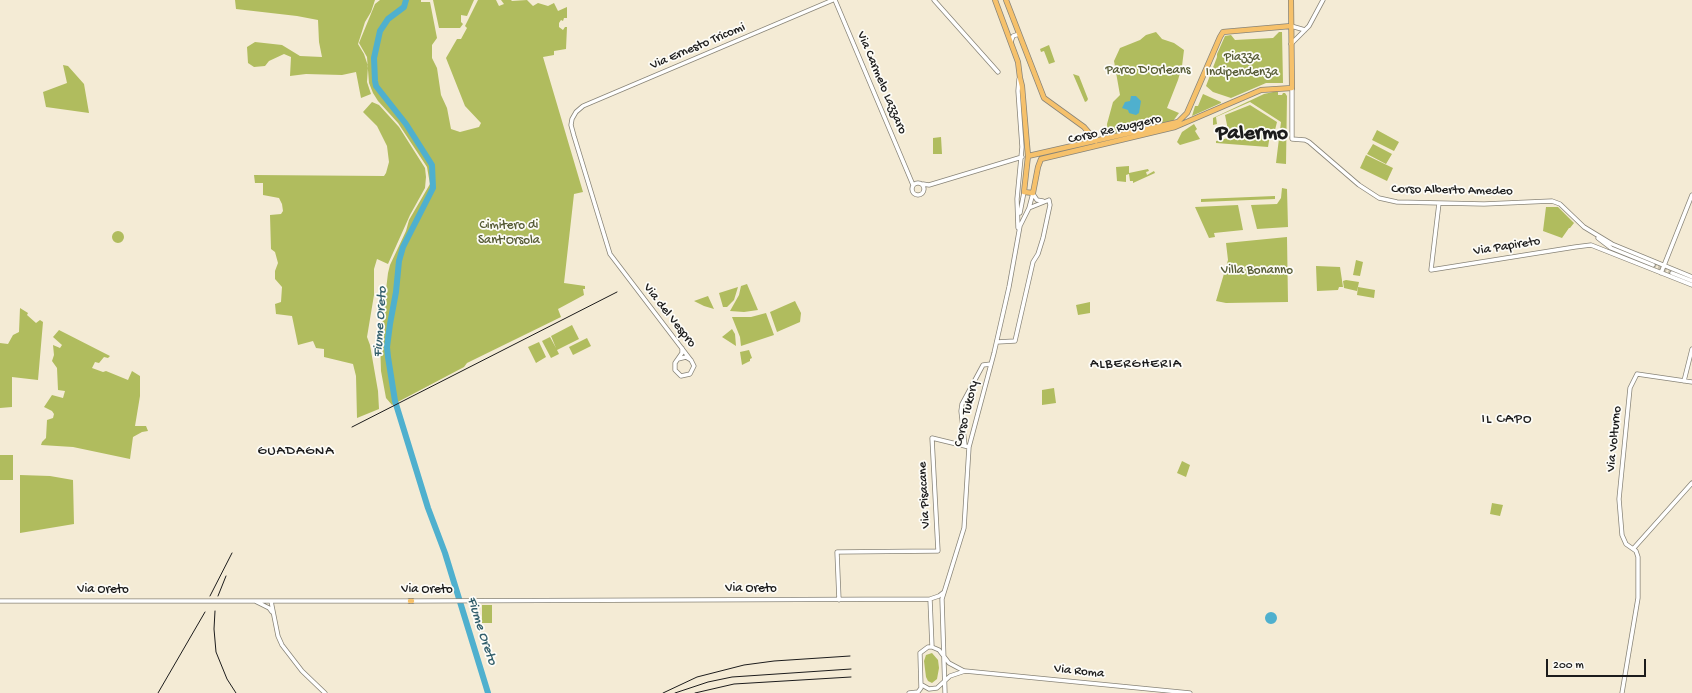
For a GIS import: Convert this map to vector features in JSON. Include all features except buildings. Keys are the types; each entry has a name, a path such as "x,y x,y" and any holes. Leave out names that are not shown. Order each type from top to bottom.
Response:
{"main road":[{"name":"Corso Tukory","path":"995,0 1018,62 1022,86 1028,147 1024,192"},
{"path":"1006,0 1042,93 1047,101 1084,127 1096,141"},
{"path":"1291,0 1292,88 1261,90 1192,120 1187,119 1187,113 1223,32 1291,26"},
{"name":"Corso Re Ruggero","path":"1028,156 1173,124 1181,121 1187,113"},
{"name":"Corso Re Ruggero","path":"1041,159 1168,129 1192,120"},
{"name":"Corso Tukory","path":"1033,193 1039,162 1041,159"},
{"path":"1024,192 1033,193"}],"street":[{"name":"Via Ernesto Tricomi","path":"573,117 578,109 583,106 834,0"},
{"name":"Via Carmelo Lazzaro","path":"834,0 908,174 915,184"},
{"path":"934,0 998,72"},
{"path":"1291,45 1305,30 1315,16 1323,0"},
{"path":"1291,26 1305,30"},
{"path":"1011,42 1013,36 1019,34"},
{"name":"Corso Tukory","path":"1018,235 1017,199 1022,157 1018,91 1020,78"},
{"name":"Corso Alberto Amedeo","path":"1292,88 1292,139 1305,140 1309,142 1359,185 1379,198 1397,202 1484,204 1552,201 1560,204 1584,227 1611,248 1653,265"},
{"name":"Via del Vespro","path":"573,117 571,125 610,254 690,359"},
{"path":"923,184 924,191 918,195 914,194 912,191 915,184 923,184 929,185 1022,157"},
{"name":"Corso Tukory","path":"1018,218 1024,192"},
{"path":"1033,193 1037,200 1044,201"},
{"name":"Corso Tukory","path":"967,446 997,342 1022,219 1029,208 1033,193"},
{"path":"1692,195 1659,272 1692,285"},
{"path":"997,342 1015,340 1034,260 1038,254 1043,238 1050,205 1050,200 1044,201 1029,208 1023,198"},
{"name":"Via Papireto","path":"1439,203 1431,270 1586,245 1603,249 1659,272"},
{"name":"Corso Alberto Amedeo","path":"1595,235 1612,244 1692,277"},
{"path":"1672,272 1692,281"},
{"path":"678,359 684,357 690,359 694,365 693,370 689,375 680,375 675,370 675,365 678,359 682,353 682,347"},
{"path":"1692,350 1684,381 1692,382"},
{"name":"Corso Tukory","path":"945,693 942,599 964,528 967,446 961,411 962,404 983,364 991,364"},
{"name":"Via Volturno","path":"1633,549 1626,544 1622,535 1619,507 1630,388 1637,374 1684,381"},
{"name":"Via Pisacane","path":"839,600 837,552 938,551 932,438 967,446"},
{"path":"1622,693 1638,598 1638,557 1637,553 1633,549 1692,483"},
{"path":"932,647 930,599 939,596 944,592"},
{"name":"Via Oreto","path":"0,601 930,599"},
{"path":"255,601 269,608 273,613"},
{"path":"271,601 278,636 286,652 302,671 325,693"},
{"path":"909,693 919,692 922,685 920,653 924,649 932,647 939,650 951,665 965,671"},
{"path":"922,685 929,689 934,689 956,673 965,671"},
{"name":"Via Roma","path":"965,671 1190,693"}],"green space":[{"path":"235,0 375,0 371,12 365,22 358,44 364,54 368,66 367,82 371,94 361,98 356,72 342,75 306,74 290,76 291,57 284,54 269,61 265,66 254,67 248,63 247,47 255,42 282,45 300,56 322,57 319,42 318,20 236,9"},
{"name":"Cimitero di Sant'Orsola","path":"380,0 421,0 421,2 430,2 437,38 432,45 432,58 437,68 441,95 447,108 451,129 460,132 479,127 481,123 465,106 446,58 457,39 461,39 467,28 465,26 478,0 496,0 499,6 504,4 501,0 527,0 533,6 538,3 548,6 554,3 558,11 567,7 567,18 564,18 563,21 561,20 559,23 559,27 563,30 567,27 566,49 554,51 554,55 543,57 583,192 574,194 564,283 585,286 585,289 583,289 584,295 558,309 561,317 467,363 464,367 392,405 386,398 381,371 380,341 388,273 390,265 406,231 409,220 430,184 427,167 398,123 378,101 369,83 367,57 359,43 375,4"},
{"path":"433,0 474,0 467,16 461,15 461,22 463,24 460,28 439,28"},
{"name":"Parco D'Orleans","path":"1156,32 1162,39 1174,43 1184,50 1178,80 1167,108 1179,113 1173,121 1108,136 1107,124 1113,102 1120,95 1114,61 1120,48 1140,40 1146,35"},
{"name":"Piazza Indipendenza","path":"1279,32 1282,32 1283,83 1266,83 1231,98 1213,92 1206,86 1225,36 1231,35 1235,40 1273,38"},
{"path":"1049,45 1055,62 1049,64 1044,51 1041,52 1040,49"},
{"path":"63,65 68,66 84,84 89,113 46,107 43,92 67,83"},
{"path":"1073,74 1079,76 1088,99 1085,102"},
{"path":"1278,92 1278,95 1285,93 1287,96 1286,164 1276,163 1281,122 1250,102 1216,117 1217,124 1213,125 1213,118 1264,94"},
{"path":"1203,94 1221,103 1192,116 1195,106 1198,106"},
{"path":"372,102 379,105 399,127 425,168 426,177 425,188 410,215 388,264 377,259 374,269 374,295 367,337 370,345 378,391 379,409 357,418 356,376 353,364 324,357 324,349 316,348 313,341 298,345 292,316 276,314 275,304 281,302 282,287 275,279 275,271 278,263 275,252 271,249 270,215 281,214 283,211 282,204 279,198 263,195 263,183 255,183 254,175 384,176 389,162 387,146 377,126 363,112"},
{"path":"1250,105 1277,122 1275,130 1271,129 1268,147 1216,143 1216,141 1228,138 1225,115"},
{"path":"1194,124 1197,129 1195,131 1200,139 1180,145 1177,142 1182,132"},
{"path":"1377,130 1399,142 1394,151 1372,140"},
{"path":"941,137 942,154 933,154 933,138"},
{"path":"1373,144 1392,154 1386,164 1367,154"},
{"path":"1366,155 1393,168 1387,181 1360,168"},
{"path":"1129,166 1129,173 1148,169 1149,171 1146,172 1147,175 1154,171 1155,173 1133,183 1133,181 1130,181 1129,174 1126,175 1126,182 1117,181 1116,167"},
{"path":"1282,188 1287,189 1288,227 1257,229 1251,205 1277,204 1281,198"},
{"path":"1275,196 1275,199 1201,202 1201,199"},
{"path":"1238,205 1243,230 1214,233 1215,237 1209,238 1195,207"},
{"path":"1546,207 1558,207 1574,223 1562,238 1543,231"},
{"path":"116,231 120,231 124,237 120,243 116,243 112,239 112,235"},
{"name":"Villa Bonanno","path":"1287,237 1288,302 1226,303 1216,301 1228,260 1226,243"},
{"path":"1356,260 1363,262 1360,276 1353,275"},
{"path":"1316,266 1340,267 1343,287 1339,287 1338,290 1317,291"},
{"path":"1343,281 1359,282 1357,291 1344,288"},
{"path":"747,284 758,310 744,312 730,311 739,295 741,286"},
{"path":"738,287 734,300 727,307 723,307 719,293"},
{"path":"1358,287 1375,290 1374,298 1357,295"},
{"path":"708,296 714,309 694,301"},
{"path":"795,301 801,313 800,322 777,332 770,312"},
{"path":"1090,302 1090,313 1078,315 1076,305"},
{"path":"20,308 28,313 27,315 36,323 40,320 43,322 38,380 12,377 12,407 0,408 0,343 8,344 13,335 19,332"},
{"path":"766,313 774,335 741,346 740,337 732,317 751,317"},
{"path":"572,325 579,339 557,350 559,354 551,358 542,341 550,337 556,348 551,336"},
{"path":"732,329 735,334 736,346 722,337"},
{"path":"59,330 110,356 108,358 104,357 99,363 95,362 92,368 103,372 106,371 128,380 132,371 140,376 140,396 135,426 146,426 148,431 142,432 133,437 130,459 73,447 41,445 46,438 47,420 53,418 54,414 52,411 44,407 52,395 63,398 65,391 58,390 57,368 52,361 54,355 53,345 60,348 62,345 53,337"},
{"path":"587,338 591,346 573,355 569,347"},
{"path":"539,342 546,357 536,363 528,347"},
{"path":"749,350 752,358 750,361 742,365 740,352"},
{"path":"1054,388 1056,403 1042,405 1042,390"},
{"path":"0,455 13,455 13,480 0,480"},
{"path":"1182,461 1190,465 1186,477 1177,473"},
{"path":"20,475 50,476 73,480 74,524 20,533"},
{"path":"1492,503 1503,505 1500,516 1490,514"},
{"path":"482,605 492,605 492,623 482,623"},
{"path":"932,653 938,660 939,668 937,679 932,683 928,681 926,677 924,661 926,655"}],"water":[{"path":"1131,96 1136,96 1141,101 1139,113 1136,115 1129,113 1128,110 1122,108 1125,102 1130,101"},
{"path":"1271,612 1275,614 1277,618 1275,622 1271,624 1267,622 1265,618 1267,614"}],"waterway":[{"name":"Fiume Oreto","path":"406,0 404,7 388,19 380,31 374,58 375,81 376,86 406,124 432,165 433,188 403,247 399,261 396,292 387,347 388,357 395,401 428,508 445,553 488,693"}],"tunnel":[{"path":"1653,265 1672,273"}],"railway":[{"path":"352,427 617,292"},
{"path":"210,596 232,553"},
{"path":"218,596 226,576"},
{"path":"215,611 214,629 216,652 227,679 236,693"},
{"path":"158,693 205,612"},
{"path":"663,693 697,677 744,665 774,661 850,656"},
{"path":"675,693 708,682 732,677 851,669"},
{"path":"695,693 734,684 851,677"}],"district":[{"name":"Palermo","path":"1252,135"},
{"name":"ALBERGHERIA","path":"1136,365"},
{"name":"IL CAPO","path":"1507,420"},
{"name":"GUADAGNA","path":"296,452"}]}
